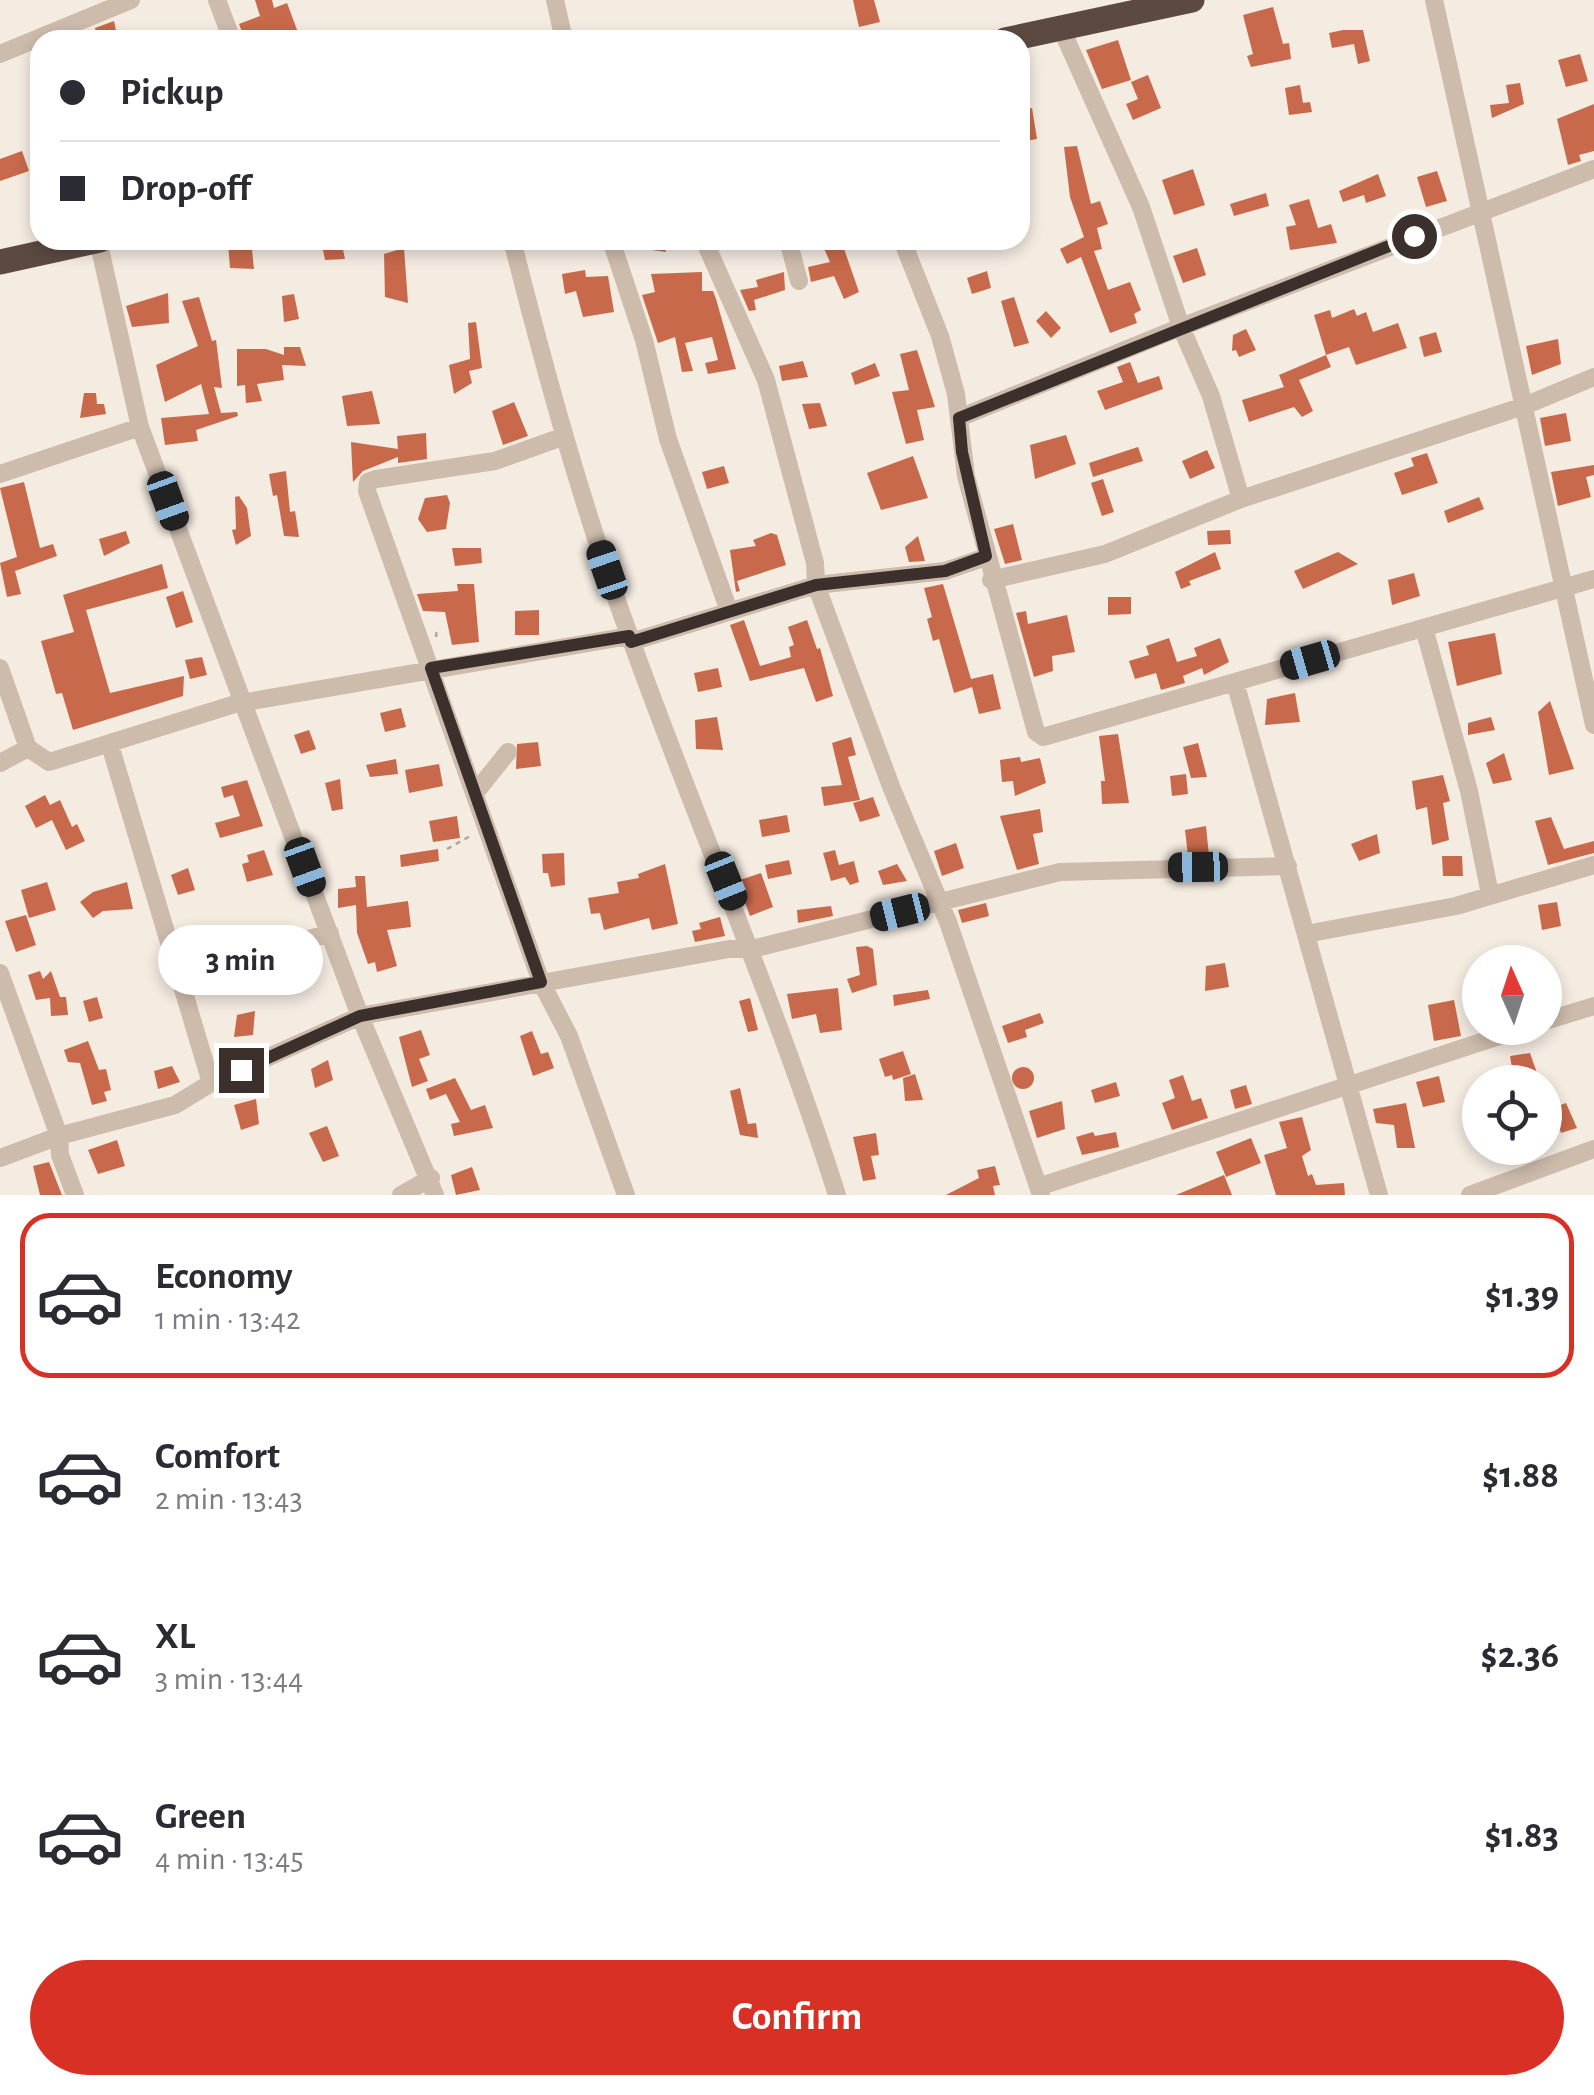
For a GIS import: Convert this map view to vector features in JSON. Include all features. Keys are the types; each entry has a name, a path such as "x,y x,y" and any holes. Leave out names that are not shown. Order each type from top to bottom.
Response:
{"highway":[{"path":"1030,35 1130,6 1192,0"},
{"path":"0,262 54,250"}],"street":[{"path":"59,30 132,0"},
{"path":"217,0 228,30"},
{"path":"555,0 562,30"},
{"path":"1434,0 1594,725"},
{"path":"1061,28 1141,207 1181,326 1211,396 1240,499"},
{"path":"0,54 30,42"},
{"path":"959,418 1181,326 1594,169"},
{"path":"101,250 140,427 360,1016 433,1186 402,1195"},
{"path":"515,250 562,437 630,639 752,949 838,1195"},
{"path":"614,250 637,317 668,439 730,611"},
{"path":"708,250 771,396 815,563 816,585 966,970 1040,1191 1345,1084 1470,1045"},
{"path":"791,250 799,281"},
{"path":"906,250 940,336 991,580 1036,732 1043,737 1564,591 1594,579"},
{"path":"991,580 1105,554 1240,499 1524,406 1594,377"},
{"path":"0,474 140,427"},
{"path":"562,437 495,460 368,482 367,491 541,982 569,1036 626,1195"},
{"path":"0,668 28,748 48,762 244,702 431,668 630,639 816,585 945,571 986,556"},
{"path":"1424,628 1470,791 1490,894"},
{"path":"1235,682 1378,1195"},
{"path":"110,745 211,1083"},
{"path":"0,763 28,748"},
{"path":"474,793 508,752"},
{"path":"1306,934 1456,906 1594,865"},
{"path":"0,1158 60,1136 175,1106 211,1083 360,1016 729,949 752,949 1078,870 1288,866"},
{"path":"181,976 330,933"},
{"path":"0,973 60,1136 60,1155 75,1195"},
{"path":"1562,1016 1594,1006"},
{"path":"1470,1195 1594,1149"}],"path":[{"path":"448,849 486,828"}],"building":[{"path":"255,0 272,0 274,8 287,3 297,30 241,30 239,24 260,16"},
{"path":"853,0 874,0 880,22 859,27"},
{"path":"1273,7 1283,44 1289,43 1291,59 1251,67 1247,56 1253,54 1243,15"},
{"path":"114,21 116,30 96,30"},
{"path":"1363,30 1370,61 1358,64 1354,44 1332,48 1329,33"},
{"path":"1118,40 1131,80 1102,89 1086,50"},
{"path":"1580,54 1588,81 1566,87 1558,60"},
{"path":"1148,75 1161,108 1133,120 1126,104 1138,99 1131,82"},
{"path":"1520,83 1524,104 1492,118 1490,105 1509,103 1506,85"},
{"path":"1300,85 1303,103 1310,102 1312,112 1289,115 1285,88"},
{"path":"1594,104 1594,151 1579,155 1581,161 1568,165 1557,119"},
{"path":"1030,108 1037,139 1030,140"},
{"path":"1077,146 1091,204 1100,201 1108,224 1097,228 1102,249 1094,251 1108,290 1130,282 1141,310 1134,314 1137,323 1110,333 1081,257 1067,264 1060,249 1084,237 1070,197 1064,147"},
{"path":"22,151 29,171 0,181 0,159"},
{"path":"1193,169 1205,205 1174,215 1162,180"},
{"path":"1437,171 1447,201 1426,207 1417,177"},
{"path":"1378,174 1386,196 1366,203 1364,195 1343,202 1339,191"},
{"path":"1266,193 1269,206 1234,216 1230,204"},
{"path":"1309,199 1318,228 1331,224 1337,243 1290,250 1286,227 1296,225 1289,205"},
{"path":"1197,248 1206,275 1183,283 1173,256"},
{"path":"229,250 252,250 254,269 230,268"},
{"path":"323,250 343,250 345,259 325,260"},
{"path":"404,250 408,303 385,297 384,254"},
{"path":"825,250 844,250 859,292 844,299 834,276 811,282 808,267 830,262"},
{"path":"585,270 586,277 608,276 614,312 583,317 576,291 565,294 562,274"},
{"path":"987,271 991,288 972,294 967,278"},
{"path":"702,272 702,291 713,291 736,369 708,374 705,363 718,360 712,337 685,343 693,371 682,372 675,337 658,343 642,295 655,292 651,274"},
{"path":"784,272 785,290 754,300 756,310 749,311 740,290 758,287 756,280"},
{"path":"168,293 169,323 132,327 126,306"},
{"path":"294,294 299,319 284,322 282,296"},
{"path":"199,297 212,341 216,340 222,388 214,387 221,413 237,412 238,416 196,430 198,441 165,445 161,418 209,414 201,384 165,402 156,365 198,346 182,301"},
{"path":"1014,297 1029,343 1014,347 1001,301"},
{"path":"1354,309 1357,316 1366,312 1373,332 1398,323 1407,348 1356,365 1349,347 1326,355 1314,315 1330,310 1332,318"},
{"path":"1046,311 1061,328 1051,338 1036,321"},
{"path":"476,322 482,368 469,371 472,383 454,394 449,365 470,359 468,323"},
{"path":"1246,329 1256,350 1239,357 1236,350 1232,351 1233,335"},
{"path":"1436,332 1442,352 1424,357 1419,337"},
{"path":"1558,339 1561,364 1532,375 1526,346"},
{"path":"284,347 300,347 306,366 282,365 284,380 257,384 262,401 246,403 245,385 237,386 237,349 266,349 284,355"},
{"path":"917,350 935,407 917,410 924,440 906,444 892,392 909,390 900,354"},
{"path":"1326,355 1331,367 1299,380 1313,411 1302,417 1294,407 1249,422 1242,400 1284,387 1279,375"},
{"path":"803,361 808,377 782,381 779,366"},
{"path":"1130,362 1138,383 1159,376 1163,389 1105,410 1097,391 1123,382 1117,367"},
{"path":"875,363 880,376 855,385 851,373"},
{"path":"372,391 380,424 347,426 342,396"},
{"path":"84,393 96,393 97,404 104,404 106,414 80,418"},
{"path":"514,402 528,436 503,445 492,411"},
{"path":"820,403 827,426 809,429 802,404"},
{"path":"1566,413 1571,441 1545,446 1540,418"},
{"path":"426,433 427,459 398,463 398,457 363,471 353,482 351,442 398,449 397,436"},
{"path":"1066,435 1076,464 1035,479 1030,445"},
{"path":"1138,447 1143,461 1093,477 1089,463"},
{"path":"1207,450 1215,468 1190,479 1182,461"},
{"path":"1427,453 1438,483 1402,495 1394,473 1414,466 1411,458"},
{"path":"913,456 928,498 881,510 867,473"},
{"path":"1594,465 1594,475 1586,477 1591,497 1558,506 1551,472"},
{"path":"724,466 729,483 707,489 702,472"},
{"path":"286,471 290,512 295,511 299,537 284,536 277,495 273,496 269,474"},
{"path":"1103,479 1114,512 1102,516 1091,483"},
{"path":"24,482 40,548 53,544 57,556 15,571 21,594 7,597 0,563 17,557 0,488"},
{"path":"447,495 450,503 446,529 427,532 418,519 425,498"},
{"path":"239,496 247,508 251,536 236,545 232,530 236,529 235,497"},
{"path":"1479,497 1484,509 1448,523 1444,511"},
{"path":"1013,524 1022,560 1005,564 994,529"},
{"path":"1230,530 1231,544 1208,545 1207,531"},
{"path":"126,531 130,543 104,556 99,539"},
{"path":"771,533 777,535 786,565 737,581 740,591 736,592 730,550 756,546 753,540"},
{"path":"918,536 925,561 909,562 905,547"},
{"path":"452,548 481,548 482,563 455,566"},
{"path":"1215,552 1221,569 1189,581 1191,585 1181,589 1175,572"},
{"path":"1338,552 1358,564 1303,589 1294,571"},
{"path":"162,564 168,588 86,610 110,693 184,676 183,696 73,730 62,693 56,694 41,641 74,632 63,595"},
{"path":"1414,573 1420,596 1392,605 1388,580"},
{"path":"457,584 474,584 479,642 452,645 445,612 423,611 417,594 458,591"},
{"path":"943,584 971,679 993,674 1001,709 979,714 972,687 954,693 939,639 933,641 927,619 932,617 924,588"},
{"path":"183,591 193,622 176,628 166,597"},
{"path":"1108,597 1131,597 1131,614 1108,615"},
{"path":"539,610 539,635 515,635 515,611"},
{"path":"1026,611 1028,624 1067,615 1075,652 1052,656 1053,671 1034,677 1016,613"},
{"path":"744,620 760,666 791,657 789,647 794,645 788,627 807,620 817,649 820,648 833,696 816,702 804,668 750,681 730,625"},
{"path":"1495,633 1502,674 1457,686 1448,642"},
{"path":"1169,638 1177,662 1197,656 1194,648 1220,638 1229,662 1204,675 1202,668 1183,676 1185,683 1161,690 1156,673 1135,679 1129,661 1149,655 1146,646"},
{"path":"202,657 207,675 190,679 185,660"},
{"path":"718,668 722,687 698,692 694,673"},
{"path":"1295,693 1300,722 1265,725 1267,699"},
{"path":"1550,701 1574,769 1549,775 1538,712"},
{"path":"401,708 406,727 385,732 380,713"},
{"path":"717,717 723,750 696,749 695,720"},
{"path":"1491,717 1495,730 1468,735 1468,723"},
{"path":"309,730 316,749 301,754 294,735"},
{"path":"1118,734 1129,803 1102,804 1101,781 1105,781 1099,736"},
{"path":"851,737 856,755 848,757 860,800 824,806 821,787 842,785 832,743"},
{"path":"538,742 541,766 516,769 517,744"},
{"path":"1198,743 1207,777 1191,778 1183,747"},
{"path":"1504,753 1512,780 1493,784 1486,763"},
{"path":"1020,757 1021,762 1040,758 1046,783 1015,796 1013,781 1002,782 1000,760"},
{"path":"396,759 398,774 370,777 366,765"},
{"path":"439,764 443,786 409,793 405,770"},
{"path":"1186,774 1188,794 1172,796 1170,776"},
{"path":"1443,775 1450,801 1443,803 1449,840 1432,845 1427,807 1416,810 1412,781"},
{"path":"340,779 343,809 332,811 325,783"},
{"path":"247,780 263,826 220,838 215,823 240,816 233,795 224,798 221,787"},
{"path":"45,795 50,805 60,800 72,827 77,824 85,841 66,850 52,820 36,828 25,806"},
{"path":"873,797 880,816 860,822 853,803"},
{"path":"1040,809 1043,832 1033,834 1039,864 1017,870 1000,816"},
{"path":"787,815 790,832 762,837 759,820"},
{"path":"457,816 460,838 433,842 429,821"},
{"path":"1551,817 1564,849 1594,841 1594,853 1548,865 1535,821"},
{"path":"1206,826 1209,856 1188,856 1185,830"},
{"path":"1377,834 1380,853 1359,861 1351,844"},
{"path":"956,843 964,868 942,876 934,851"},
{"path":"438,849 439,861 401,867 400,855"},
{"path":"264,850 273,875 247,882 242,864 249,862 247,855"},
{"path":"835,850 839,865 854,861 859,882 850,885 845,877 831,881 823,853"},
{"path":"564,853 565,885 551,887 548,873 543,873 542,854"},
{"path":"1442,856 1462,856 1463,876 1443,876"},
{"path":"789,860 792,874 768,879 765,865"},
{"path":"665,864 678,924 652,930 649,918 604,930 600,913 591,914 588,898 619,893 617,882 639,878 638,874"},
{"path":"897,864 907,881 883,885 878,871"},
{"path":"188,868 195,890 178,895 171,875"},
{"path":"761,873 773,907 750,916 737,881"},
{"path":"355,876 365,876 367,907 408,901 411,927 387,930 397,966 377,972 375,962 368,964 357,933 356,905 338,908 338,889 356,887"},
{"path":"47,882 56,910 29,918 21,890"},
{"path":"127,882 133,909 103,911 93,918 80,902 93,892"},
{"path":"1557,902 1561,926 1542,930 1538,905"},
{"path":"986,903 989,916 962,923 958,910"},
{"path":"831,906 833,916 798,923 797,910"},
{"path":"26,915 36,945 16,952 5,921"},
{"path":"720,917 725,936 695,942 692,931 701,929 699,923"},
{"path":"856,947 873,949 877,985 852,993 847,979 860,975"},
{"path":"1225,963 1229,987 1205,991 1206,966"},
{"path":"40,971 43,979 51,971 60,997 66,997 68,1015 51,1016 50,998 36,1000 28,975"},
{"path":"838,988 842,1030 820,1033 816,1014 792,1019 787,994"},
{"path":"928,990 930,999 894,1006 893,995"},
{"path":"97,997 103,1018 89,1022 83,1001"},
{"path":"750,998 758,1030 748,1032 739,1001"},
{"path":"1454,1000 1461,1036 1434,1041 1428,1005"},
{"path":"255,1011 253,1035 234,1037 237,1015"},
{"path":"1040,1013 1044,1023 1025,1030 1027,1037 1008,1043 1002,1026"},
{"path":"421,1030 430,1055 419,1059 428,1081 412,1087 399,1037"},
{"path":"532,1031 541,1054 548,1052 554,1068 533,1076 520,1036"},
{"path":"88,1041 99,1070 106,1069 111,1090 104,1092 107,1101 92,1105 80,1063 68,1062 64,1050"},
{"path":"903,1051 911,1074 893,1080 892,1075 885,1077 879,1059"},
{"path":"1530,1053 1534,1065 1512,1065 1510,1056"},
{"path":"328,1060 333,1080 315,1088 311,1069"},
{"path":"172,1066 180,1082 158,1089 154,1071"},
{"path":"1023,1067 1031,1070 1031,1086 1023,1089 1015,1086 1012,1078 1015,1070"},
{"path":"915,1074 923,1100 905,1101 903,1078"},
{"path":"1183,1075 1192,1101 1201,1098 1208,1118 1172,1130 1162,1103 1175,1098 1169,1080"},
{"path":"1439,1076 1445,1102 1423,1107 1416,1082"},
{"path":"455,1078 471,1110 485,1105 493,1128 454,1136 451,1124 460,1122 446,1094 430,1100 426,1089"},
{"path":"1116,1082 1120,1096 1095,1103 1091,1090"},
{"path":"1246,1085 1252,1104 1235,1109 1230,1090"},
{"path":"740,1088 748,1124 756,1123 758,1138 740,1135 730,1091"},
{"path":"256,1099 259,1124 241,1130 234,1105"},
{"path":"1062,1101 1065,1129 1037,1138 1029,1111"},
{"path":"1406,1103 1415,1148 1397,1148 1394,1125 1376,1123 1373,1109"},
{"path":"1566,1103 1577,1128 1562,1133 1562,1105"},
{"path":"1302,1117 1311,1150 1302,1156 1308,1176 1312,1174 1316,1185 1344,1183 1345,1195 1276,1195 1264,1155 1287,1148 1279,1122"},
{"path":"327,1126 339,1156 323,1162 309,1133"},
{"path":"1093,1132 1095,1136 1116,1132 1119,1147 1082,1155 1076,1137"},
{"path":"876,1133 879,1155 871,1156 876,1179 863,1181 853,1137"},
{"path":"1251,1138 1261,1163 1226,1177 1216,1152"},
{"path":"117,1140 125,1166 98,1174 88,1150"},
{"path":"49,1162 62,1195 40,1195 33,1166"},
{"path":"995,1166 1000,1185 993,1186 995,1195 946,1195 979,1178 977,1170"},
{"path":"472,1167 480,1190 456,1195 451,1175"},
{"path":"1224,1175 1232,1195 1176,1195"}],"route":[{"path":"241,1070 360,1016 541,982 431,668 629,636 631,642 816,585 945,571 986,556 962,452 959,418 1414,236"}]}
